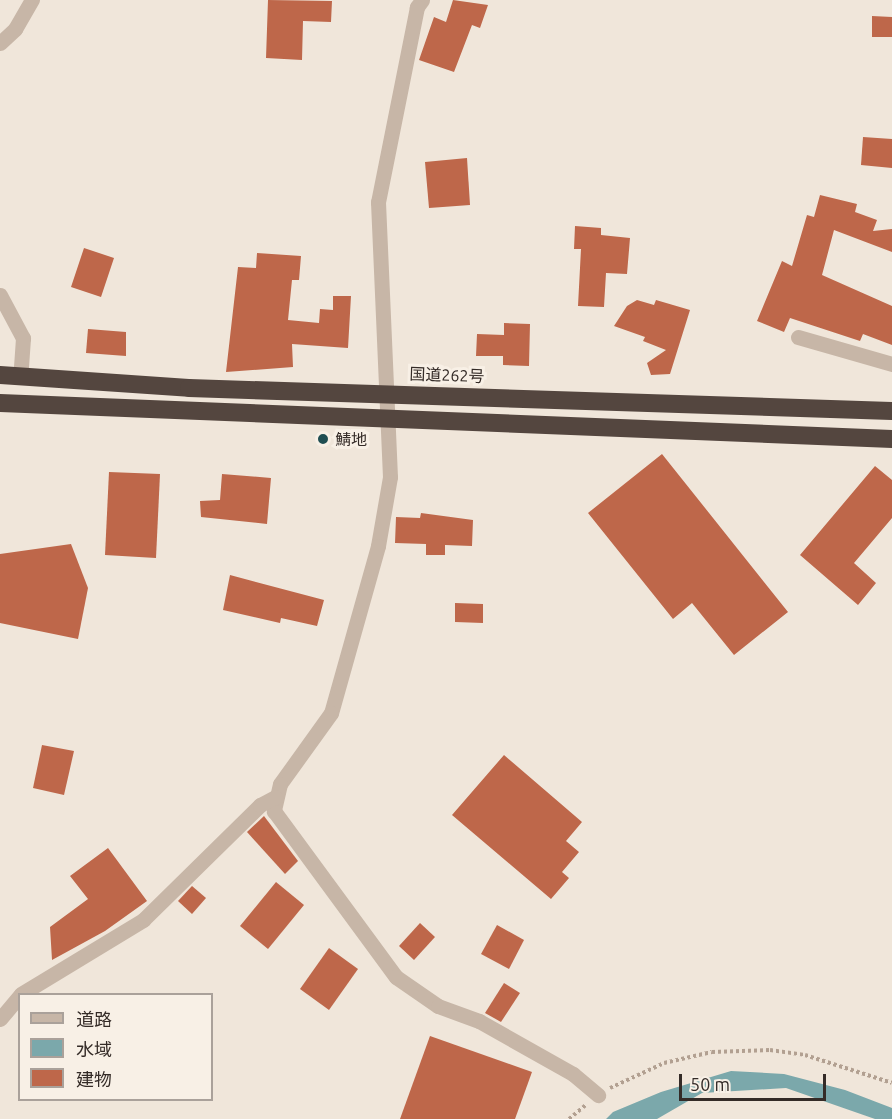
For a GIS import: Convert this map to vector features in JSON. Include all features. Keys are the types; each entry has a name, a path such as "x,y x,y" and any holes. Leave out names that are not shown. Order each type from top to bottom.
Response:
{"highway":[{"name":"国道262号","path":"0,375 189,388 892,411"},
{"path":"0,403 892,439"}],"street":[{"path":"0,43 20,22 32,0"},
{"path":"23,993 142,920 260,805 275,797 331,713 378,546 390,477 378,202 417,7 422,0"},
{"path":"0,295 23,338 20,377"},
{"path":"798,337 892,364"},
{"path":"275,797 274,811 279,819 308,853 396,976 438,1006 479,1021 573,1074 598,1095"},
{"path":"0,1019 18,997"}],"path":[{"path":"569,1119 598,1095 664,1063 712,1052 758,1050 805,1055 892,1083"}],"water":[{"path":"731,1071 784,1074 845,1090 892,1108 892,1119 875,1119 786,1088 702,1093 657,1119 606,1119 613,1112 661,1092"}],"building":[{"path":"268,0 332,1 331,22 303,21 302,60 266,58"},
{"path":"453,0 488,5 480,28 472,25 454,72 419,60 434,17 446,22"},
{"path":"872,16 892,17 892,37 872,37"},
{"path":"863,137 892,139 892,168 861,165"},
{"path":"467,158 470,205 429,208 425,162"},
{"path":"820,195 857,204 855,212 877,220 873,231 892,229 892,252 834,230 822,275 892,306 892,345 863,334 860,341 790,318 784,332 757,321 782,261 792,266 807,215 814,217"},
{"path":"575,226 601,228 601,235 630,238 627,274 606,273 604,307 578,306 581,249 574,249"},
{"path":"84,248 114,258 101,297 71,287"},
{"path":"257,253 301,256 299,280 292,280 288,320 319,323 320,309 333,310 333,296 351,296 348,348 292,344 293,367 226,372 238,267 256,268"},
{"path":"637,300 654,305 656,300 690,310 670,374 651,375 647,363 666,350 643,341 645,337 614,326 627,306"},
{"path":"504,323 530,324 529,366 503,365 503,356 476,356 477,334 504,335"},
{"path":"88,329 126,332 126,356 86,353"},
{"path":"662,454 788,612 734,655 692,603 673,619 588,513"},
{"path":"875,466 892,480 892,518 854,563 876,583 858,605 800,555"},
{"path":"109,472 160,474 156,558 105,555"},
{"path":"222,474 271,478 267,524 201,517 200,501 220,500"},
{"path":"421,513 473,520 472,546 445,545 445,555 426,555 426,544 395,543 396,517 420,518"},
{"path":"71,544 88,588 78,639 0,623 0,554"},
{"path":"230,575 324,600 317,626 281,618 280,623 223,610"},
{"path":"455,603 483,604 483,623 455,622"},
{"path":"42,745 74,751 64,795 33,788"},
{"path":"504,755 582,822 566,841 579,852 562,872 569,878 551,899 452,815"},
{"path":"264,816 298,861 285,874 247,832"},
{"path":"108,848 147,901 105,931 52,960 50,927 88,899 70,876"},
{"path":"276,882 304,905 268,949 240,926"},
{"path":"192,886 206,898 192,914 178,901"},
{"path":"420,923 435,937 414,960 399,946"},
{"path":"497,925 524,940 509,969 481,954"},
{"path":"329,948 358,969 329,1010 300,989"},
{"path":"504,983 520,993 501,1022 485,1013"},
{"path":"430,1036 532,1072 515,1119 400,1119"}],"place":[{"name":"鯖地","path":"323,439"}]}
